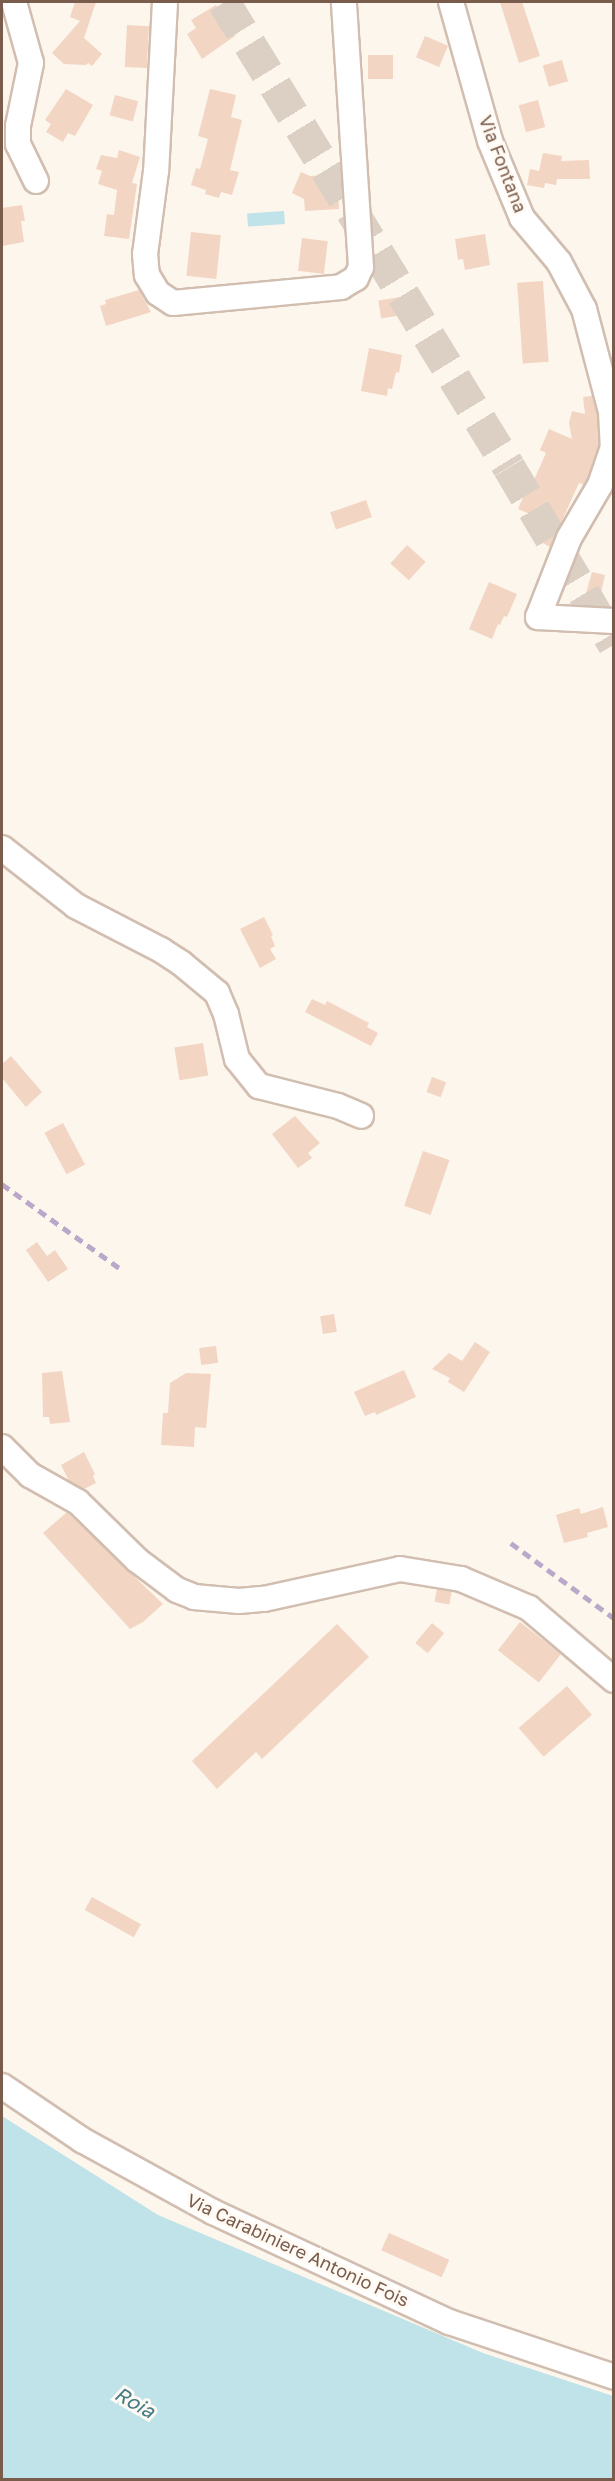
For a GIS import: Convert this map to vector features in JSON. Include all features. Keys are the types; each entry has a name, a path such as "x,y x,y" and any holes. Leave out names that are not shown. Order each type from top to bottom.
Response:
{"street":[{"path":"14,2 31,63 18,126 18,144 36,181"},
{"path":"165,2 156,171 145,254 147,275 158,293 173,303 341,287 356,278 361,267 344,2"},
{"name":"Via Fontana","path":"451,2 494,151 522,218 559,262 584,309 611,412 613,447 600,485 569,538 538,617 614,621"},
{"path":"2,848 76,906 161,950 181,963 217,993 226,1014 237,1059 259,1086 338,1106 361,1116"},
{"path":"2,1447 30,1475 78,1502 137,1560 177,1590 194,1597 239,1601 264,1599 400,1569 461,1579 529,1608 614,1680"},
{"name":"Via Carabiniere Antonio Fois","path":"2,2086 82,2140 213,2212 449,2322 614,2377"}],"water":[{"path":"284,211 285,224 248,227 247,214"},
{"name":"Roia","path":"2,2116 158,2215 483,2353 613,2396 613,2479 2,2479"}],"building":[{"path":"75,2 96,2 84,38 102,54 92,66 88,63 86,65 64,64 52,53 80,21 70,17"},
{"path":"500,2 522,2 540,56 519,63"},
{"path":"236,4 240,26 232,31 235,36 202,59 187,34 196,28 191,20 216,5 221,13"},
{"path":"127,25 149,26 147,68 125,67"},
{"path":"425,36 448,46 439,67 416,57"},
{"path":"368,55 393,55 393,79 368,79"},
{"path":"562,60 568,81 549,87 543,66"},
{"path":"66,89 93,105 75,136 68,133 63,142 46,132 51,124 45,120"},
{"path":"210,89 236,95 231,117 242,120 230,170 239,172 232,195 221,192 219,198 205,194 206,190 191,185 196,168 200,169 208,139 198,136"},
{"path":"115,95 138,101 133,121 110,115"},
{"path":"538,100 545,127 526,132 519,105"},
{"path":"119,150 140,157 132,183 137,184 129,239 104,236 107,214 114,215 117,190 98,184 102,171 96,169 101,155 117,158"},
{"path":"543,153 562,156 561,161 589,160 590,179 557,179 556,185 545,183 544,188 527,185 530,169 539,171"},
{"path":"301,172 310,176 337,174 339,209 305,211 304,199 292,193"},
{"path":"22,205 25,221 21,221 24,242 2,246 2,208"},
{"path":"191,232 221,235 216,279 186,276"},
{"path":"485,234 490,265 465,270 463,259 458,260 455,239"},
{"path":"302,238 328,241 324,274 298,271"},
{"path":"543,281 549,362 523,364 517,283"},
{"path":"139,290 151,312 106,326 100,306 106,304 105,300"},
{"path":"401,297 404,315 381,318 378,301"},
{"path":"369,348 402,355 399,373 396,372 392,389 388,388 387,396 361,391"},
{"path":"592,396 597,414 599,445 587,479 584,485 579,483 550,547 539,541 542,534 526,528 532,515 518,509 531,478 534,480 546,453 540,450 549,429 572,439 569,423 572,411 585,414 583,397"},
{"path":"366,500 372,517 336,529 330,512"},
{"path":"407,545 426,562 409,580 390,564"},
{"path":"592,572 605,575 598,606 583,604"},
{"path":"489,582 517,594 507,617 504,616 500,625 498,624 492,639 469,629"},
{"path":"264,917 273,935 271,936 275,946 270,949 276,959 260,968 240,929"},
{"path":"312,999 325,1005 327,1001 369,1023 367,1027 378,1033 371,1046 305,1012"},
{"path":"203,1043 208,1076 180,1080 174,1048"},
{"path":"11,1056 42,1092 26,1107 2,1078 2,1064"},
{"path":"432,1077 446,1082 441,1097 427,1092"},
{"path":"295,1116 320,1143 308,1153 312,1158 298,1168 272,1134"},
{"path":"63,1123 85,1164 67,1174 44,1133"},
{"path":"423,1151 449,1160 431,1215 404,1206"},
{"path":"37,1242 47,1256 55,1250 68,1269 48,1282 26,1250"},
{"path":"334,1314 337,1332 323,1334 320,1316"},
{"path":"475,1342 490,1352 464,1392 448,1382 450,1378 432,1369 449,1353 462,1361"},
{"path":"216,1346 218,1363 201,1365 199,1348"},
{"path":"404,1370 416,1397 376,1415 375,1412 365,1416 354,1392"},
{"path":"62,1371 70,1422 50,1424 49,1417 43,1417 42,1373"},
{"path":"186,1373 211,1374 206,1428 195,1427 194,1447 161,1445 163,1413 168,1413 170,1383"},
{"path":"84,1452 95,1474 93,1476 96,1483 84,1489 69,1481 61,1465"},
{"path":"603,1507 608,1527 587,1533 588,1537 564,1543 556,1515 579,1508 581,1514"},
{"path":"67,1512 163,1604 143,1622 130,1629 43,1533"},
{"path":"437,1589 452,1592 449,1605 435,1602"},
{"path":"520,1622 561,1654 539,1682 498,1650"},
{"path":"432,1623 444,1633 428,1653 415,1643"},
{"path":"337,1624 369,1657 262,1759 256,1752 217,1789 192,1761"},
{"path":"567,1686 592,1715 544,1757 519,1728"},
{"path":"92,1897 141,1924 134,1937 85,1910"},
{"path":"389,2233 449,2260 442,2277 381,2250"}],"tunnel":[{"path":"224,2 509,467 614,644"}],"railway":[{"path":"2,1184 122,1270"},
{"path":"511,1543 614,1618"}]}
